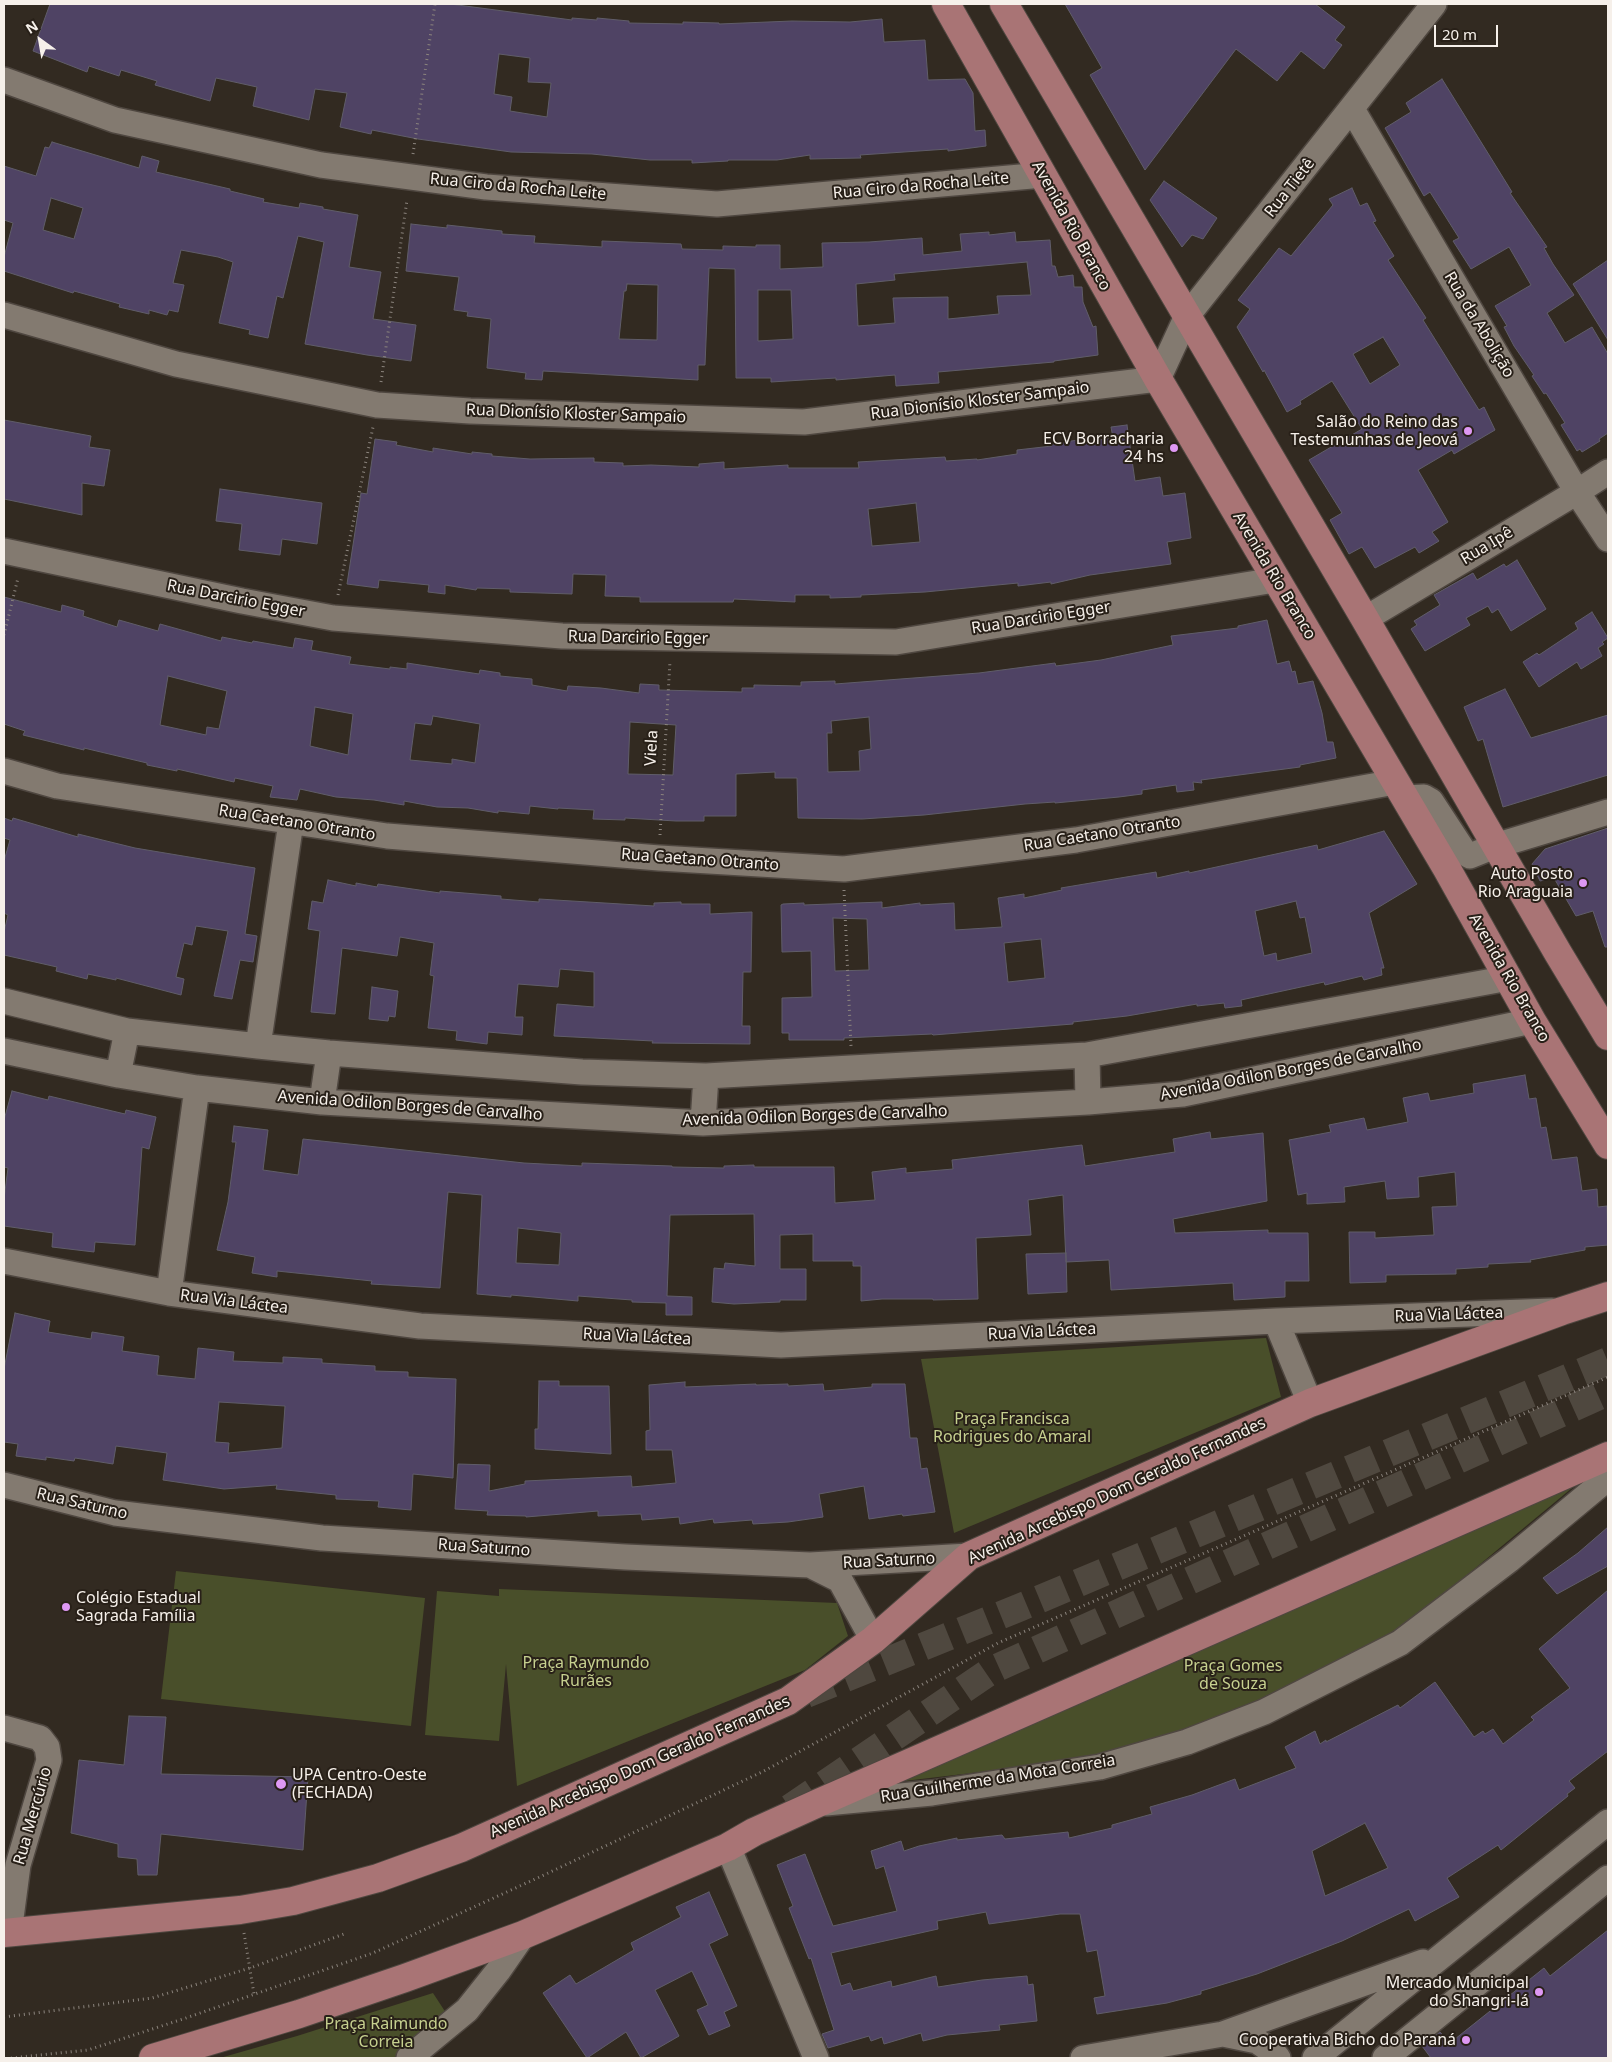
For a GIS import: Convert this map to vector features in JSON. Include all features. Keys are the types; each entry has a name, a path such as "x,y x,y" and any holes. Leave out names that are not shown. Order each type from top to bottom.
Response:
{"main road":[{"name":"Avenida Rio Branco","path":"946,4 1158,379 1400,790 1532,1021 1608,1145"},
{"path":"1004,4 1365,619 1495,846 1608,1036"},
{"name":"Avenida Arcebispo Dom Geraldo Fernandes","path":"6,1933 240,1910 293,1901 378,1878 461,1848 788,1702 873,1640 969,1556 1310,1403 1608,1296"},
{"path":"153,2058 299,2014 522,1935 728,1846 816,1804 1608,1456"}],"street":[{"name":"Rua Tietê","path":"1158,379 1187,316 1352,110 1434,4"},
{"name":"Rua Ciro da Rocha Leite","path":"4,80 115,120 321,165 486,187 717,204 1043,175"},
{"name":"Rua da Abolição","path":"1352,110 1608,540"},
{"name":"Rua Dionísio Kloster Sampaio","path":"4,314 176,364 377,405 470,411 804,422 1158,379"},
{"name":"Rua Ipê","path":"1365,619 1578,492 1608,472"},
{"name":"Rua Darcirio Egger","path":"14,553 242,601 333,618 562,636 896,642 1276,580"},
{"name":"Rua Caetano Otranto","path":"4,771 57,786 387,836 659,858 844,869 1076,840 1400,790 1431,801 1467,855 1472,856 1495,846"},
{"path":"1495,846 1608,812"},
{"path":"258,1046 291,822"},
{"path":"4,1002 127,1031 258,1046 582,1072 706,1076 1087,1055 1509,978"},
{"name":"Avenida Odilon Borges de Carvalho","path":"4,1051 118,1075 197,1088 322,1102 703,1123 1088,1102 1184,1094 1532,1021"},
{"path":"118,1075 127,1031"},
{"path":"322,1102 329,1053"},
{"path":"1087,1055 1088,1102"},
{"path":"703,1123 706,1076"},
{"path":"169,1293 197,1088"},
{"name":"Rua Via Láctea","path":"4,1260 169,1293 420,1326 781,1344 1276,1321 1562,1311"},
{"path":"1276,1321 1310,1403"},
{"name":"Rua Guilherme da Mota Correia","path":"816,1804 932,1793 1100,1767 1187,1742 1264,1712 1400,1643 1510,1560 1608,1478"},
{"name":"Rua Saturno","path":"4,1485 116,1513 322,1538 625,1557 810,1565 969,1556"},
{"path":"810,1565 840,1580 873,1640"},
{"name":"Rua Mercúrio","path":"4,1728 40,1738 47,1747 49,1760 18,1865 6,1933"},
{"path":"1315,2058 1608,1822"},
{"path":"728,1846 816,2058"},
{"path":"1385,2058 1608,1878"},
{"path":"409,2058 466,2010 498,1971 522,1935"},
{"path":"1083,2058 1223,2034 1441,1955"},
{"path":"1223,2034 1257,2042 1273,2052 1278,2058"}],"path":[{"path":"333,618 377,405 435,4"},
{"path":"4,635 14,553"},
{"name":"Viela","path":"659,858 671,638"},
{"path":"844,869 852,1068"},
{"path":"11,2058 88,2050 373,1953 764,1771 998,1643 1608,1377"},
{"path":"240,1910 254,1994"},
{"path":"4,2017 152,1998 250,1968 344,1934"}],"green space":[{"name":"Praça Francisca Rodrigues do Amaral","path":"1266,1338 1281,1397 954,1533 921,1359"},
{"name":"Praça Gomes de Souza","path":"1578,1483 1391,1638 1249,1714 1090,1759 862,1786"},
{"path":"176,1571 425,1598 411,1726 161,1699"},
{"name":"Praça Raymundo Rurães","path":"499,1589 837,1603 848,1636 805,1670 517,1786 506,1664 499,1741 425,1735 437,1591 499,1596"},
{"name":"Praça Raimundo Correia","path":"433,1993 448,2016 394,2058 220,2058 297,2036"}],"building":[{"path":"50,4 450,4 572,20 572,18 597,20 597,18 629,21 629,23 683,24 683,22 719,24 792,21 850,22 882,19 884,42 925,40 928,80 965,79 973,93 975,131 985,130 986,146 948,151 948,149 860,155 861,158 810,159 810,155 777,160 728,160 692,163 692,160 650,160 592,154 511,152 418,139 372,130 371,134 340,127 347,93 315,89 309,120 253,106 257,87 216,78 210,101 155,85 157,81 121,70 119,76 89,66 87,72 33,51","holes":["499,54 530,58 528,82 551,83 547,117 510,111 512,97 494,94"]},
{"path":"1065,4 1315,4 1345,27 1335,40 1342,45 1324,69 1301,51 1277,81 1236,49 1145,170 1090,75 1102,68"},
{"path":"1442,79 1512,192 1510,193 1547,247 1544,248 1574,295 1547,313 1565,343 1592,327 1608,354 1608,433 1599,439 1600,441 1582,452 1580,449 1577,451 1561,425 1565,423 1546,393 1544,394 1532,376 1534,375 1514,346 1504,327 1507,326 1495,306 1531,285 1509,247 1471,269 1453,241 1459,238 1430,192 1424,196 1385,128 1411,112 1406,103"},
{"path":"52,142 139,168 142,156 159,161 156,172 230,189 230,191 264,199 263,202 299,208 300,203 358,215 349,267 381,272 373,319 416,325 411,361 305,344 324,242 298,236 283,298 277,296 268,338 249,334 250,330 219,323 233,262 218,257 181,250 173,283 184,285 178,312 169,310 167,315 149,310 149,314 119,307 120,304 74,291 73,293 4,271 4,257 13,223 4,220 4,166 36,176 45,147 49,148","holes":["51,198 83,208 74,239 43,230"]},
{"path":"1164,181 1217,218 1203,239 1192,235 1182,247 1150,200"},
{"path":"1352,188 1360,206 1367,203 1376,221 1373,222 1394,256 1388,260 1426,318 1423,320 1479,410 1484,407 1495,430 1454,454 1452,450 1418,470 1448,522 1432,532 1439,541 1419,553 1415,547 1375,568 1362,547 1349,554 1330,520 1342,513 1309,460 1362,429 1332,381 1300,401 1301,404 1287,412 1237,327 1250,309 1238,300 1279,248 1291,256 1333,205 1329,199","holes":["1383,337 1400,365 1370,384 1353,354"]},
{"path":"411,224 447,228 447,225 502,231 502,234 535,236 534,243 602,247 602,241 681,244 682,249 723,250 723,246 756,247 756,245 780,245 780,269 823,267 822,243 922,238 923,255 962,251 960,234 989,232 989,235 1015,232 1016,242 1050,240 1052,266 1055,266 1058,277 1073,275 1074,287 1082,287 1083,302 1093,327 1096,326 1098,355 1054,362 938,372 939,383 896,386 895,375 836,380 836,378 771,382 771,378 736,378 735,269 709,268 705,365 698,365 698,380 543,371 542,380 525,379 526,373 487,368 491,319 467,316 468,312 454,310 459,277 406,271","holes":["1027,262 1031,295 997,296 999,314 948,319 948,297 893,298 895,323 858,326 856,284 895,280 894,274","627,284 658,285 657,340 619,339 624,291 626,291","758,290 791,290 793,339 758,341"]},
{"path":"1608,260 1608,340 1573,284"},
{"path":"4,420 91,436 89,447 110,450 104,486 82,483 82,515 4,499"},
{"path":"1127,425 1135,481 1160,477 1163,496 1185,493 1191,538 1167,542 1171,564 1090,575 1051,584 1051,582 1018,586 1018,583 925,592 861,595 861,597 830,598 830,595 795,595 795,602 734,599 733,602 640,602 640,597 605,596 606,575 573,574 572,594 510,592 510,589 477,588 476,590 445,585 445,594 428,592 429,585 379,580 378,588 347,584 361,493 367,494 375,439 397,442 396,445 433,452 433,448 472,454 472,452 492,454 492,456 530,459 594,458 594,462 623,463 623,466 699,467 699,464 724,462 724,469 788,465 788,468 859,468 858,462 945,457 946,461 977,460 1017,454 1017,450 1052,446 1052,444 1078,440 1079,443 1113,438 1111,427","holes":["916,503 920,542 872,546 868,509"]},
{"path":"220,489 322,503 317,544 282,539 280,555 239,550 242,524 216,521"},
{"path":"1517,560 1546,609 1511,631 1498,609 1492,613 1488,606 1466,618 1470,625 1425,651 1411,629 1417,625 1414,621 1440,605 1434,595 1473,573 1477,580 1504,564 1506,567"},
{"path":"4,597 61,612 62,605 84,611 83,616 117,627 119,620 158,631 160,624 221,641 222,637 293,648 295,638 313,641 311,650 351,657 349,664 407,669 407,663 479,674 480,670 500,673 500,676 532,679 532,685 567,691 568,686 639,693 640,684 659,685 659,690 742,692 742,688 754,688 754,685 801,686 801,682 835,681 835,684 979,673 1055,663 1056,666 1101,660 1173,645 1171,636 1238,628 1238,626 1267,620 1277,664 1289,661 1292,672 1295,671 1298,684 1313,681 1322,713 1327,742 1333,742 1336,758 1300,765 1300,767 1201,780 1202,783 1193,782 1194,790 1177,792 1176,785 1142,790 1142,794 1119,797 862,819 798,818 797,778 775,778 775,772 736,774 736,816 704,816 704,821 625,818 625,820 593,819 594,810 530,806 529,814 498,811 498,813 468,808 437,807 404,801 404,805 336,797 300,789 297,800 270,797 273,786 235,778 234,782 177,769 177,771 147,765 147,763 23,735 25,731 4,724","holes":["168,676 227,691 219,729 207,727 206,735 160,725","315,707 353,714 348,755 310,746","433,716 480,724 475,763 452,759 452,764 410,760 415,723 431,725","869,717 871,749 859,751 860,771 828,772 827,733 832,733 831,721","630,722 676,725 673,775 628,774"]},
{"path":"1592,612 1608,638 1598,648 1602,656 1581,669 1577,662 1539,687 1523,662 1537,653 1539,655 1578,629 1575,623"},
{"path":"1505,689 1531,738 1608,715 1608,775 1503,807 1483,739 1478,741 1464,707"},
{"path":"4,818 12,821 13,818 78,837 78,834 135,848 255,868 245,934 257,936 253,962 240,960 232,999 214,996 228,931 196,926 192,945 184,943 176,977 184,979 181,995 116,978 116,980 88,974 87,979 56,971 57,967 4,955 4,932 8,915 4,913 4,861 10,840 4,838"},
{"name":"Auto Posto Rio Araguaia","path":"1608,828 1608,947 1605,947 1593,911 1576,916 1554,878 1540,881 1532,864 1545,849"},
{"path":"1384,831 1417,884 1369,913 1384,968 1381,968 1382,975 1364,980 1362,976 1325,985 1324,982 1241,1000 1242,1006 1225,1008 1224,1003 1197,1006 1197,1004 1127,1016 1073,1022 1073,1024 933,1035 844,1038 844,1040 789,1040 789,1033 782,1033 782,998 812,997 811,951 782,952 781,905 783,904 882,902 882,908 920,903 920,905 954,903 955,930 1002,927 998,898 1024,894 1024,898 1062,890 1061,888 1156,872 1157,878 1189,871 1189,873 1317,845 1318,850","holes":["1296,901 1300,918 1305,917 1312,953 1277,961 1276,953 1264,956 1255,911","833,918 867,919 869,970 835,971","1041,939 1045,978 1008,982 1004,943"]},
{"path":"328,880 356,886 356,883 377,887 378,884 440,893 440,891 501,896 501,899 539,902 539,899 654,906 654,903 681,902 681,904 710,904 710,914 752,912 751,972 743,972 742,1026 750,1026 750,1044 652,1043 653,1041 554,1036 557,1004 594,1007 594,972 560,969 558,987 518,984 515,1017 523,1017 522,1035 488,1032 487,1044 456,1040 457,1031 428,1028 434,976 430,975 434,943 400,937 397,956 342,948 335,1014 311,1012 320,931 308,929 312,901 323,903"},
{"path":"372,987 398,991 395,1017 389,1016 388,1021 369,1019"},
{"path":"1525,1075 1529,1099 1536,1098 1541,1128 1546,1127 1552,1160 1577,1157 1582,1191 1597,1189 1598,1207 1607,1206 1608,1245 1585,1247 1585,1250 1530,1260 1531,1262 1488,1264 1488,1267 1456,1269 1456,1274 1386,1275 1386,1282 1350,1283 1349,1232 1375,1232 1375,1238 1434,1235 1432,1207 1457,1206 1455,1172 1418,1177 1419,1197 1387,1199 1385,1181 1344,1187 1345,1202 1307,1204 1307,1193 1298,1195 1289,1140 1331,1132 1329,1125 1364,1118 1367,1130 1408,1122 1403,1098 1428,1093 1430,1101 1474,1093 1473,1084"},
{"path":"12,1091 48,1100 49,1096 125,1114 126,1110 156,1117 149,1149 142,1147 135,1245 95,1242 94,1252 52,1247 53,1233 4,1226 4,1199 8,1168 4,1167 4,1120"},
{"path":"234,1126 268,1130 263,1170 298,1175 303,1139 524,1163 582,1166 582,1163 724,1168 724,1166 754,1165 754,1167 834,1167 835,1203 875,1200 872,1172 906,1168 906,1173 953,1169 952,1160 1082,1145 1085,1166 1175,1152 1173,1139 1210,1132 1211,1139 1263,1133 1267,1201 1173,1219 1175,1233 1268,1230 1268,1233 1308,1233 1309,1281 1285,1281 1285,1297 1234,1300 1233,1283 1111,1290 1109,1260 1066,1262 1063,1195 1028,1200 1031,1235 976,1238 978,1299 882,1299 861,1301 861,1266 853,1266 853,1261 813,1261 813,1234 780,1235 780,1269 806,1269 806,1300 734,1304 712,1302 714,1268 724,1269 725,1263 755,1266 754,1214 670,1215 667,1296 692,1297 692,1315 666,1315 666,1303 632,1302 632,1300 578,1296 578,1301 477,1294 482,1195 448,1192 440,1288 371,1284 372,1281 277,1271 277,1277 252,1273 255,1257 217,1250 228,1202 236,1142 232,1142","holes":["518,1228 561,1233 559,1265 516,1263"]},
{"path":"1066,1253 1067,1292 1028,1294 1026,1254"},
{"path":"15,1313 50,1321 48,1332 91,1339 92,1332 124,1337 122,1351 159,1356 157,1375 195,1379 198,1348 234,1352 233,1361 283,1363 283,1357 322,1359 322,1363 375,1366 375,1371 408,1372 408,1377 456,1379 453,1478 413,1474 411,1510 378,1507 379,1501 336,1499 336,1495 276,1489 277,1485 224,1489 163,1480 167,1453 116,1446 113,1464 75,1458 74,1461 46,1457 46,1460 16,1456 18,1444 4,1442 4,1369","holes":["219,1402 285,1406 282,1448 228,1453 229,1443 215,1442"]},
{"path":"539,1381 559,1381 559,1386 609,1386 611,1454 535,1449 535,1429 538,1429"},
{"path":"685,1382 685,1387 823,1384 824,1391 872,1387 872,1384 905,1384 910,1438 917,1438 921,1469 927,1468 935,1512 869,1519 864,1486 819,1494 823,1517 753,1524 752,1520 714,1523 713,1519 680,1524 679,1517 642,1520 641,1514 598,1516 598,1511 526,1517 487,1515 488,1511 455,1509 458,1464 490,1465 489,1491 525,1484 525,1481 631,1476 632,1487 676,1483 672,1450 646,1450 646,1431 650,1430 649,1385"},
{"path":"1608,1527 1608,1566 1557,1594 1543,1578 1578,1553"},
{"path":"1608,1590 1608,1751 1569,1781 1575,1788 1567,1794 1568,1796 1501,1850 1498,1845 1447,1878 1459,1897 1415,1921 1409,1909 1342,1941 1257,1974 1201,1991 1201,1994 1167,2003 1097,2014 1094,1998 1105,1996 1097,1950 1087,1952 1080,1914 1060,1914 989,1924 986,1912 937,1921 938,1929 831,1953 841,1986 850,1983 853,1991 891,1981 892,1987 936,1976 938,1987 982,1980 1027,1976 1028,1985 1033,1984 1037,2021 999,2025 1000,2030 947,2035 923,2041 921,2033 884,2044 882,2037 871,2041 869,2036 828,2048 822,2034 834,2030 811,1958 809,1959 789,1908 793,1906 777,1865 805,1854 833,1926 897,1911 884,1866 876,1869 871,1851 901,1841 904,1851 957,1838 957,1840 1002,1835 1005,1839 1068,1832 1069,1838 1112,1828 1112,1825 1152,1814 1150,1807 1192,1795 1235,1779 1239,1790 1296,1768 1285,1747 1315,1731 1320,1744 1326,1740 1326,1742 1398,1705 1400,1708 1435,1682 1474,1737 1483,1731 1485,1734 1493,1729 1503,1744 1534,1720 1531,1717 1570,1688 1539,1649","holes":["1365,1823 1388,1868 1325,1896 1312,1851"]},
{"path":"129,1716 166,1717 161,1774 308,1777 303,1850 161,1834 157,1875 138,1875 137,1859 118,1857 118,1844 71,1833 79,1760 124,1765"},
{"path":"709,1892 728,1935 709,1944 737,2006 724,2012 730,2026 709,2035 697,2010 708,2005 692,1971 655,1990 679,2036 641,2058 626,2032 587,2058 543,1993 570,1975 576,1984 634,1950 631,1943 681,1917 676,1907"},
{"name":"Mercado Municipal do Shangri-lá","path":"1608,1930 1608,2058 1431,2058 1422,2046 1440,2032 1450,2043 1544,1968 1550,1976"}],"tunnel":[{"path":"806,1694 1021,1607 1608,1361"},
{"path":"790,1808 992,1670 1608,1392"}],"place":[{"name":"Salão do Reino das Testemunhas de Jeová","path":"1468,431"},
{"name":"ECV Borracharia 24 hs","path":"1174,448"},
{"name":"Auto Posto Rio Araguaia","path":"1583,883"},
{"name":"Colégio Estadual Sagrada Família","path":"66,1607"},
{"name":"UPA Centro-Oeste (FECHADA)","path":"281,1784"},
{"name":"Mercado Municipal do Shangri-lá","path":"1539,1992"},
{"name":"Cooperativa Bicho do Paraná","path":"1466,2040"}]}
